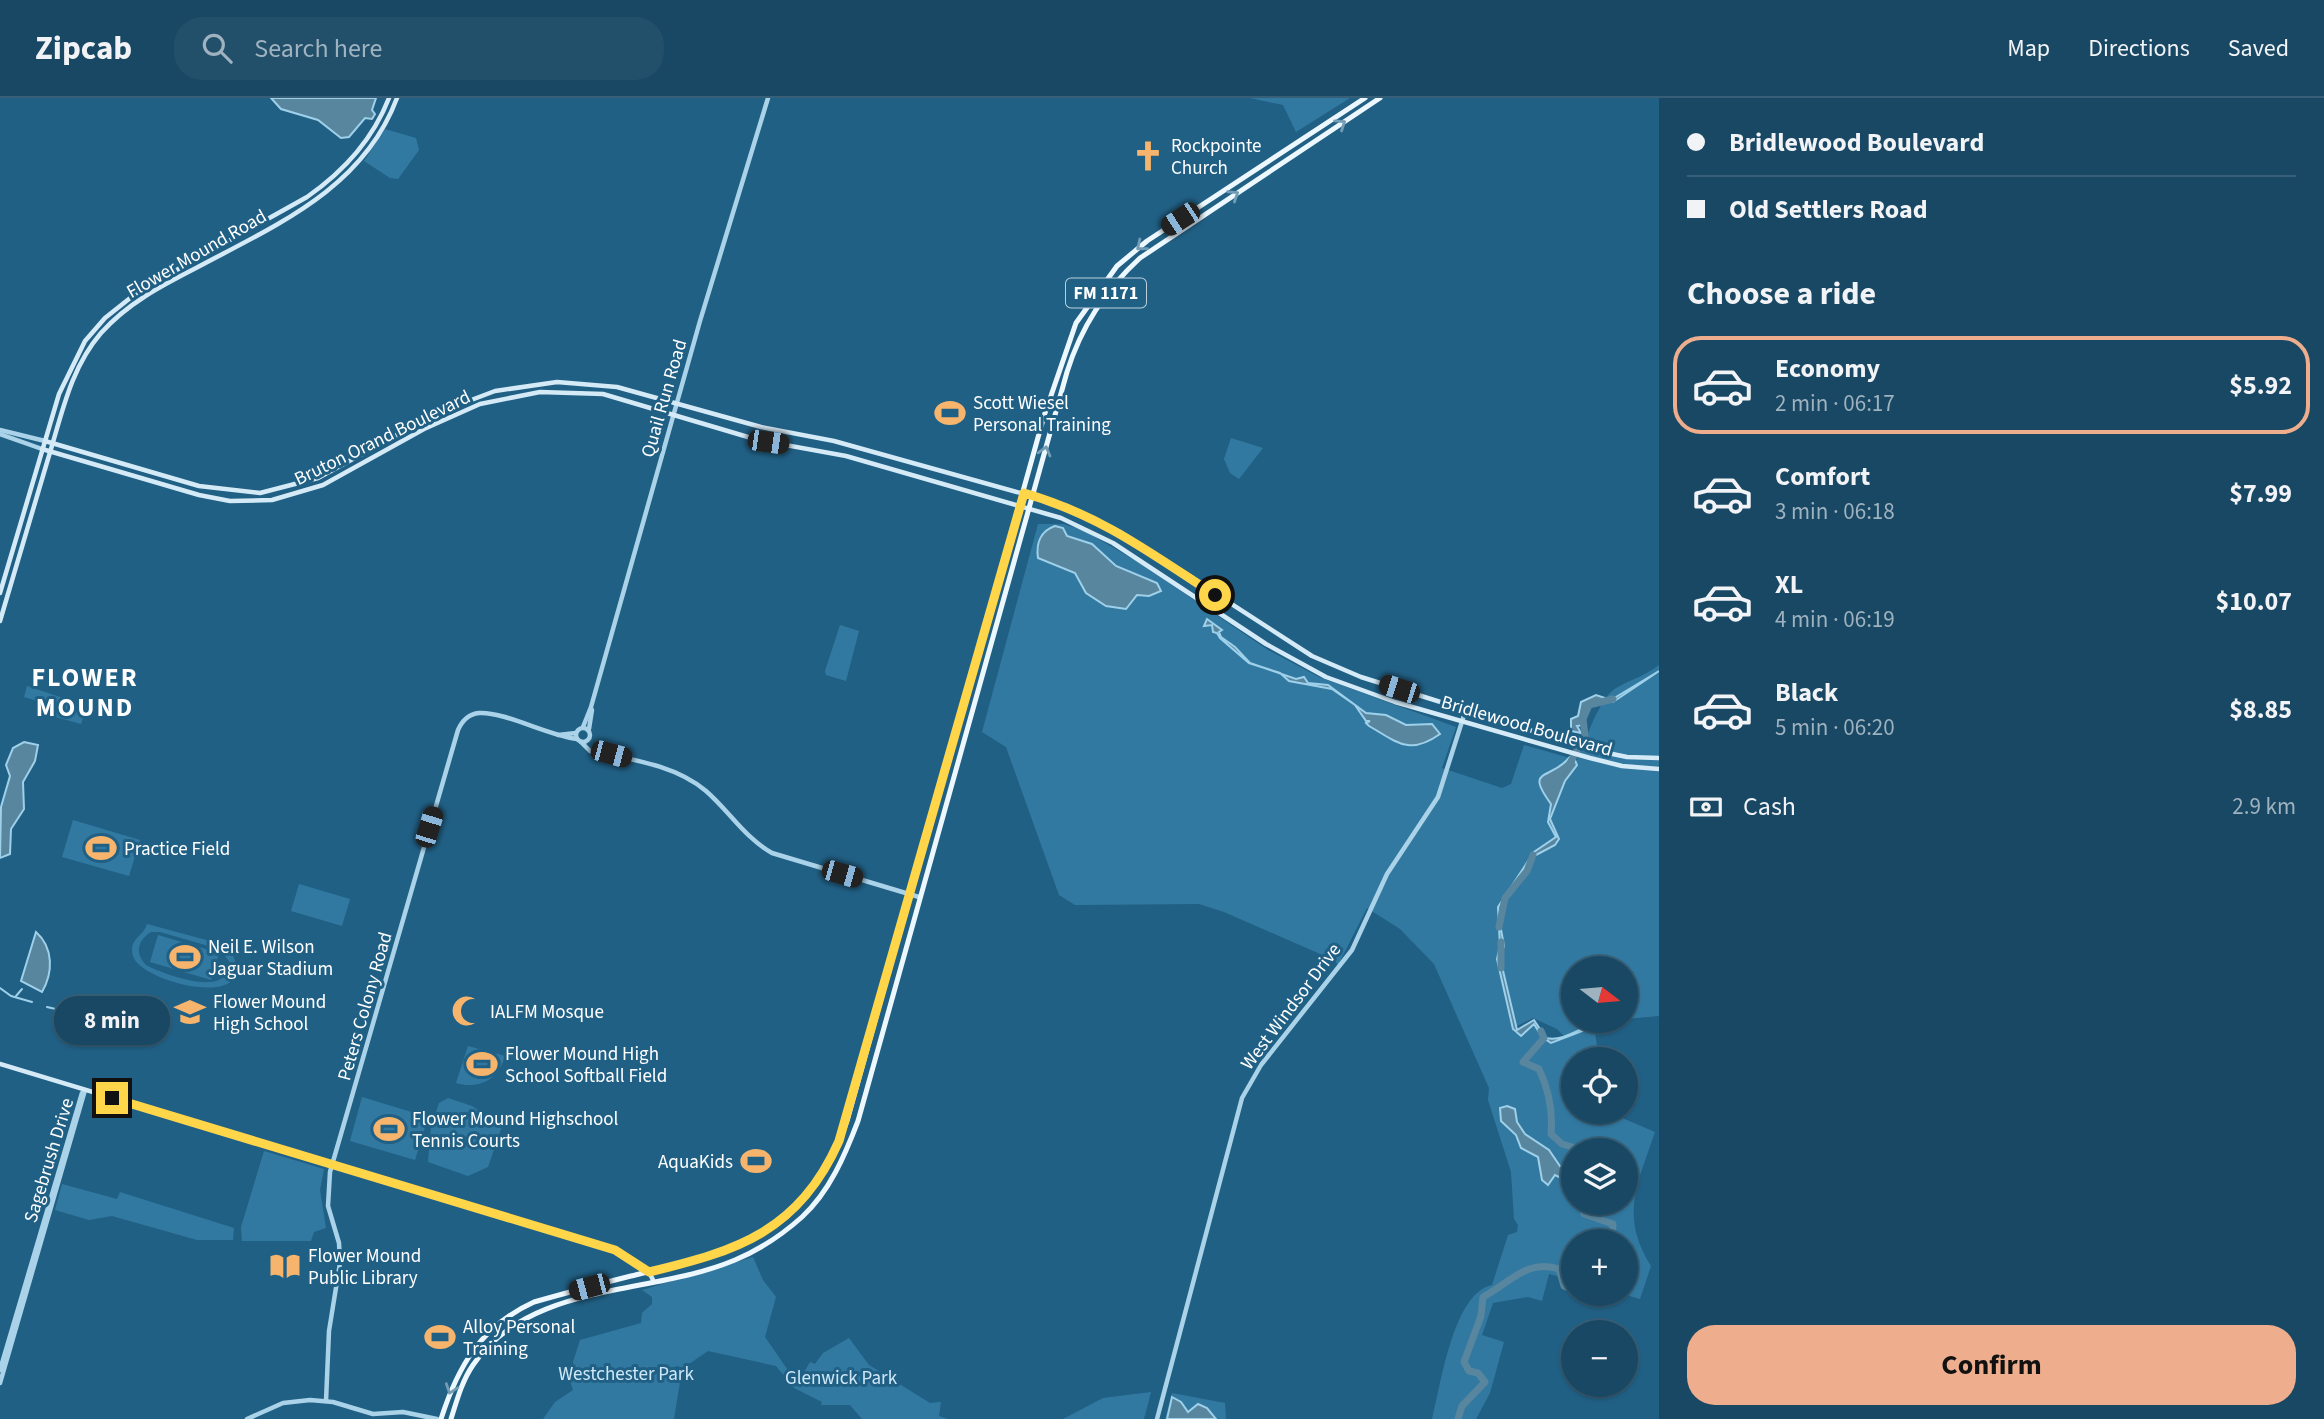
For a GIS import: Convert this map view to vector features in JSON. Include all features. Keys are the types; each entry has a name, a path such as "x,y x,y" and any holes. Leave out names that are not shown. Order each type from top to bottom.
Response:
{"main road":[{"name":"Flower Mound Road","path":"0,593 42,449 72,363 105,318 139,291 321,188 361,147 388,98"},
{"name":"Flower Mound Road","path":"0,621 72,379 102,333 142,297 293,214 338,185 379,134 397,98"},
{"name":"FM 1171","path":"439,1419 455,1377 479,1340 510,1314 547,1298 729,1251 780,1220 814,1188 833,1156 847,1121 1065,349 1088,302 1117,266 1147,241 1365,98"},
{"name":"FM 1171","path":"451,1419 466,1377 489,1346 518,1322 551,1308 715,1267 752,1251 804,1215 823,1192 858,1121 1073,351 1095,309 1140,258 1380,98"},
{"path":"1065,349 1073,351"},
{"name":"Bruton Orand Boulevard","path":"45,441 199,486 260,493 318,478 439,412 509,388 579,383 617,387 761,427 826,439 1024,493"},
{"name":"Bruton Orand Boulevard","path":"42,449 199,495 230,500 283,498 323,485 456,413 513,396 563,391 603,394 758,440 839,454 1020,505"},
{"path":"942,483 945,471"},
{"name":"Bridlewood Boulevard","path":"1024,493 1074,509 1113,528 1312,656 1361,677 1593,750 1620,756 1659,758"},
{"name":"Bridlewood Boulevard","path":"1020,505 1072,522 1107,539 1266,644 1313,671 1351,687 1590,758 1622,766 1659,769"},
{"path":"1430,712 1434,700"},
{"path":"0,1064 615,1250 649,1272 654,1282"},
{"path":"547,1298 551,1308"}],"street":[{"name":"Quail Run Road","path":"589,740 592,707 677,403 768,98"},
{"path":"0,432 45,441"},
{"path":"0,432 42,449"},
{"name":"Quail Run Road","path":"583,727 592,707"},
{"name":"West Windsor Drive","path":"1157,1419 1242,1098 1261,1065 1352,950 1387,874 1424,822 1438,797 1466,709"},
{"name":"Peters Colony Road","path":"326,1401 329,1331 340,1262 327,1197 332,1164 460,725 472,715 484,713 557,735 589,740"},
{"path":"589,730 583,727 578,738 590,751 600,751"},
{"path":"589,740 591,746 600,751 668,770 695,783 747,836 772,853 919,897"},
{"name":"Sagebrush Drive","path":"0,1383 79,1099 85,1090"},
{"name":"Sagebrush Drive","path":"0,1370 40,1241"},
{"path":"247,1419 283,1403 326,1401 373,1413 411,1413 439,1419"}],"green space":[{"path":"1250,98 1350,98 1296,132 1283,105"},
{"path":"385,129 416,138 419,150 398,179 390,178 364,161"},
{"path":"1231,438 1263,448 1239,479 1230,473 1224,459"},
{"path":"1038,524 1063,524 1083,530 1141,564 1268,650 1319,677 1456,727 1442,768 1502,788 1511,784 1524,745 1577,760 1598,710 1610,693 1659,665 1659,1016 1638,1018 1638,956 1561,956 1561,1033 1577,1033 1570,1036 1577,1033 1595,1033 1597,1047 1561,1047 1561,1124 1636,1124 1655,1132 1638,1184 1638,1138 1561,1138 1561,1215 1634,1215 1636,1229 1561,1229 1561,1277 1549,1274 1542,1301 1528,1297 1493,1303 1482,1335 1504,1342 1490,1393 1476,1419 1432,1419 1458,1322 1467,1305 1479,1292 1492,1285 1508,1235 1517,1232 1518,1225 1514,1219 1511,1172 1488,1100 1489,1088 1434,964 1400,929 1367,908 1338,965 1334,960 1224,912 1199,904 1075,905 1059,895 1006,747 982,732","holes":["1533,1018 1557,1029 1566,1038 1547,1042 1534,1024 1523,1035 1514,1032 1513,1028"]},
{"path":"840,625 859,631 846,681 826,675 825,671"},
{"path":"27,686 87,706 81,724 41,713 44,703 24,697"},
{"name":"Practice Field","path":"73,820 140,840 129,876 62,857"},
{"path":"299,884 350,899 342,926 291,911"},
{"path":"147,924 236,948 232,953 236,971 229,982 215,987 196,987 155,975 140,966 133,956 134,942","holes":["151,932 160,932 219,949 229,961 227,973 220,979 209,982 196,981 167,974 146,965 140,956 139,947"]},
{"name":"Neil E. Wilson Jaguar Stadium","path":"158,935 219,953 211,980 150,962"},
{"name":"Flower Mound High School Softball Field","path":"468,1046 505,1056 498,1071 480,1084 456,1083"},
{"name":"Flower Mound Highschool Tennis Courts","path":"362,1097 428,1117 415,1160 350,1141"},
{"path":"448,1098 472,1106 502,1126 488,1167 468,1176 428,1162 431,1127 439,1103"},
{"path":"264,1151 324,1169 320,1190 326,1228 314,1232 311,1241 242,1241 241,1227"},
{"path":"62,1184 117,1199 120,1192 234,1228 233,1240 197,1240 112,1216 89,1220 55,1210"},
{"path":"1638,1238 1651,1266 1638,1298"},
{"name":"Westchester Park","path":"753,1257 763,1280 776,1297 765,1337 796,1382 795,1388 810,1362 815,1364 823,1353 849,1338 869,1365 930,1403 941,1402 939,1416 948,1419 862,1419 850,1405 821,1405 822,1402 794,1388 776,1366 708,1351 683,1368 672,1368 671,1374 680,1382 674,1419 543,1419 555,1402 573,1390 569,1378 574,1373 573,1362 580,1340 641,1323 642,1313 652,1304 652,1297 642,1290"},
{"path":"1151,1392 1144,1419 1063,1419 1103,1398"},
{"path":"1172,1393 1225,1403 1226,1419 1165,1419"}],"shaded area":[{"path":"271,98 376,98 372,110 375,114 372,119 365,118 349,137 341,138 318,120 281,109"},
{"path":"1055,526 1063,528 1067,536 1092,544 1116,566 1157,583 1161,591 1149,596 1137,595 1126,609 1106,606 1086,593 1075,573 1038,558 1040,539 1046,531"},
{"path":"1207,619 1222,630 1219,632 1221,637 1250,663 1263,667 1249,663 1213,632 1212,625 1204,626"},
{"path":"1659,671 1613,702 1603,699 1585,710 1584,725 1577,726 1581,733 1571,731 1571,719 1578,716 1581,702 1596,695 1611,700"},
{"path":"1281,674 1296,679 1304,677 1308,683 1328,685 1366,713 1386,715 1406,725 1432,724 1440,734 1420,744 1403,744 1369,726 1366,723 1370,721 1366,721 1355,705 1332,689 1289,681"},
{"path":"24,742 38,745 35,761 23,782 24,809 11,829 10,854 0,858 1,807 10,776 6,765 13,748"},
{"path":"1570,757 1574,758 1577,765 1565,781 1550,819 1559,839 1555,845 1534,856 1502,903 1500,924 1504,946 1500,958 1517,1030 1534,1020 1546,1038 1554,1039 1577,1033 1551,1043 1542,1037 1534,1024 1521,1036 1513,1029 1497,959 1500,946 1498,907 1534,852 1556,837 1548,822 1551,804 1543,792 1540,779"},
{"path":"36,932 46,945 50,961 46,985 42,992 21,981"},
{"path":"1507,1106 1515,1109 1517,1122 1525,1134 1549,1150 1561,1168 1561,1178 1555,1175 1548,1185 1542,1180 1538,1157 1521,1148 1516,1135 1501,1121 1500,1108"},
{"path":"1172,1397 1181,1402 1188,1412 1198,1404 1207,1408 1216,1419 1167,1419"}],"waterway":[{"path":"1569,765 1585,736 1583,719 1589,705 1613,699"},
{"path":"1499,927 1505,898 1527,871 1533,855"},
{"path":"1501,942 1501,968"},
{"path":"0,988 11,996 32,1002"},
{"path":"16,996 22,989"},
{"path":"47,1007 60,1010 112,1003"},
{"path":"1541,1031 1544,1038 1523,1062 1539,1069 1551,1109 1551,1134 1561,1143"},
{"path":"1587,1215 1613,1224 1613,1229"},
{"path":"1458,1419 1462,1406 1485,1382 1478,1373 1469,1371 1464,1362 1481,1316 1483,1297 1519,1274 1538,1267 1559,1269 1561,1276"}],"place":[{"name":"Rockpointe Church","path":"1148,156"},
{"name":"Scott Wiesel Personal Training","path":"950,413"},
{"name":"Practice Field","path":"101,848"},
{"name":"Neil E. Wilson Jaguar Stadium","path":"185,957"},
{"name":"IALFM Mosque","path":"467,1011"},
{"name":"Flower Mound High School","path":"190,1012"},
{"name":"Flower Mound High School Softball Field","path":"482,1064"},
{"name":"Flower Mound Highschool Tennis Courts","path":"389,1129"},
{"name":"AquaKids","path":"756,1161"},
{"name":"Flower Mound Public Library","path":"285,1266"},
{"name":"Alloy Personal Training","path":"440,1337"}],"district":[{"name":"FLOWER MOUND","path":"85,692"}],"route":[{"path":"112,1098 615,1250 649,1272 729,1251 763,1232 804,1200 833,1156 847,1121 917,864 1024,493 1067,506 1106,524 1215,595"}],"park label":[{"name":"Glenwick Park","path":"841,1377"}]}
